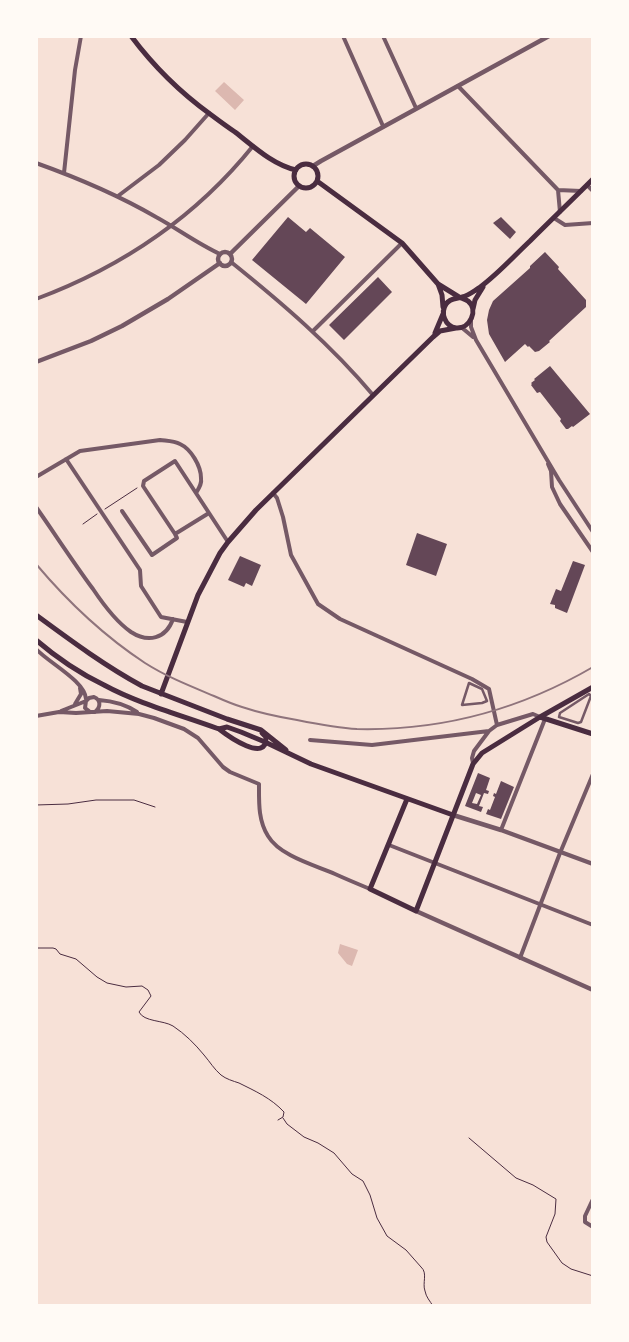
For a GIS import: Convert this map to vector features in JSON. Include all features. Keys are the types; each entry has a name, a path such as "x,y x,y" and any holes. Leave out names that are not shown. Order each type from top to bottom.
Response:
{"main road":[{"path":"131,36 170,80 209,113 283,166 296,170"},
{"path":"301,165 313,166 318,174 317,180 311,186 300,186 296,183 294,177 296,170 301,165"},
{"path":"433,337 448,302 454,298 461,298 486,282 593,179"},
{"path":"317,180 402,243 438,284 468,301 472,306 473,312"},
{"path":"161,694 198,595 220,553 228,542 273,493 433,337 440,331 459,328 471,321 474,300 486,282"},
{"path":"438,284 442,295 446,322 459,328"},
{"path":"36,615 72,641 142,686 264,731 295,757"},
{"path":"36,640 52,654 104,686 219,729 236,740 257,749 262,747 266,739 264,734 255,729"},
{"path":"407,799 370,889 416,911 473,764 482,753 593,687"},
{"path":"542,718 593,734"},
{"path":"219,729 227,727 265,742 311,764 453,815"}],"street":[{"path":"64,173 75,70 81,36"},
{"path":"343,36 383,126"},
{"path":"383,36 416,108"},
{"path":"313,166 549,36"},
{"path":"458,86 558,190 560,212"},
{"path":"118,196 159,165 209,113"},
{"path":"36,299 96,274 129,255 172,226 215,189 253,146"},
{"path":"36,163 118,196 220,254 225,252 230,254"},
{"path":"587,185 593,191"},
{"path":"230,254 300,186"},
{"path":"558,190 581,191"},
{"path":"554,218 565,225 593,223"},
{"path":"313,331 402,243"},
{"path":"220,254 218,258 220,263 225,266 231,262"},
{"path":"230,254 231,262 313,331 373,395"},
{"path":"36,362 91,341 122,326 168,299 220,263"},
{"path":"471,321 471,327 476,340"},
{"path":"459,328 471,334 476,340 593,532"},
{"path":"36,477 80,451 160,440 171,441 181,444 188,449 198,466 202,477 201,486 196,494"},
{"path":"545,455 551,471 552,487 560,504 593,552"},
{"path":"66,459 140,570 141,586 161,617 187,622"},
{"path":"122,511 152,555 178,538 143,486 144,482 175,461 228,542"},
{"path":"273,493 283,516 291,556 318,604 340,619 472,679 489,689 497,725"},
{"path":"36,507 103,603 118,621 131,632 146,638 158,637 170,629 174,619"},
{"path":"175,534 209,513"},
{"path":"36,650 80,686 86,693 85,708 89,711"},
{"path":"469,683 483,691 487,701 482,703 462,705 469,683"},
{"path":"76,704 81,694 80,686"},
{"path":"589,694 591,696 581,722 578,723 559,716 560,713 589,694"},
{"path":"59,712 91,697 128,706 139,714"},
{"path":"95,712 100,707 98,700"},
{"path":"36,716 59,712 107,711 139,714 184,729 198,738 230,772 259,784 259,812 262,823 269,837 281,850 300,860 370,889"},
{"path":"473,764 474,751 489,731 497,725 532,714 542,718 501,830"},
{"path":"310,740 372,744 489,731"},
{"path":"479,744 482,753"},
{"path":"520,958 560,853 593,774"},
{"path":"453,815 501,830 593,864"},
{"path":"389,845 593,925"},
{"path":"416,911 593,990"},
{"path":"593,1199 585,1216 585,1222 593,1227"}],"path":[{"path":"84,524 144,484"},
{"path":"36,805 68,804 96,800 134,800 155,807"},
{"path":"36,948 56,949 60,954 76,959 107,983 126,987 142,986 148,990 151,996 138,1012 140,1015 171,1025 191,1040 213,1068 222,1076 263,1095 284,1112 283,1117 287,1124 304,1137 318,1142 334,1153 352,1174 363,1181 370,1194 377,1218 387,1236 406,1250 424,1269 424,1289 428,1300 433,1306"},
{"path":"278,1120 283,1117"},
{"path":"470,1138 516,1178 533,1185 556,1199 556,1214 546,1237 547,1242 562,1263 571,1269 593,1276"}],"shaded area":[{"path":"224,82 244,100 235,110 215,91"},
{"path":"340,944 358,950 352,966 347,964 338,953"}],"building":[{"path":"288,217 306,232 310,228 345,257 306,304 252,260"},
{"path":"501,217 516,232 510,239 493,223"},
{"path":"545,252 586,300 586,307 539,351 535,352 525,344 505,362 489,334 487,320 489,310 493,301"},
{"path":"378,277 392,292 344,340 329,325"},
{"path":"550,366 590,414 568,429 566,429 560,421 561,419 540,392 537,393 531,385 534,379"},
{"path":"417,533 447,544 436,576 406,565"},
{"path":"240,556 261,565 252,586 246,583 244,587 228,580"},
{"path":"573,561 585,565 567,613 550,604 556,589 561,591"},
{"path":"478,773 490,778 486,790 489,791 488,794 484,793 479,806 483,807 481,812 465,806","holes":["476,793 481,795 477,804 472,803"]},
{"path":"501,781 514,787 501,819 486,814 488,809 490,810 495,797 493,796 494,793 496,794"}],"railway":[{"path":"36,564 87,618 145,663 179,681 238,706 269,715 342,728 388,729 419,726 450,721 509,706 538,695 593,667"}]}
